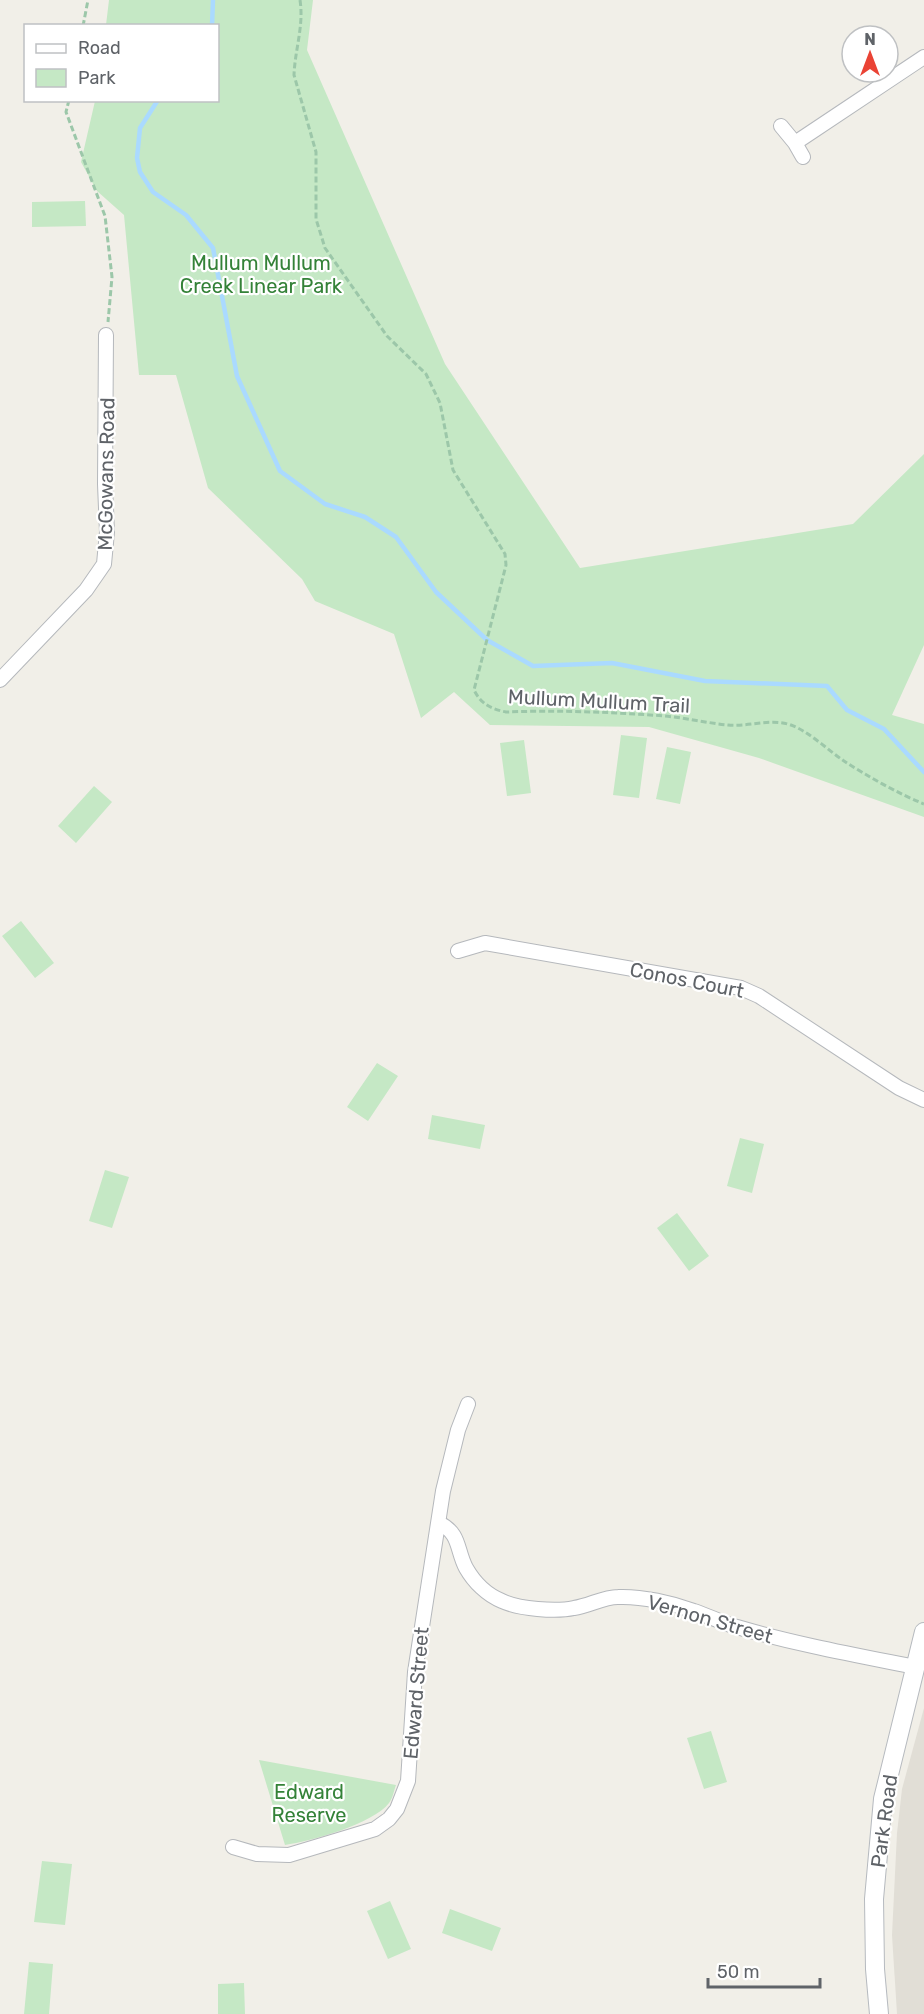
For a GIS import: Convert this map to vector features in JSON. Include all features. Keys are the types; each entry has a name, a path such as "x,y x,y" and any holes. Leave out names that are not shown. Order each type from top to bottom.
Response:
{"street":[{"path":"795,142 924,57"},
{"path":"781,126 795,142 803,157"},
{"name":"McGowans Road","path":"0,680 86,590 104,564 107,532 105,495 106,335"},
{"name":"Conos Court","path":"458,951 485,943 741,988 759,996 899,1088 924,1100"},
{"name":"Edward Street","path":"233,1847 257,1854 289,1855 375,1828 389,1819 397,1809 408,1780 415,1672 450,1460 468,1404"},
{"name":"Vernon Street","path":"439,1523 455,1535 466,1568 474,1579 486,1592 503,1602 550,1609 574,1608 616,1597 634,1598 693,1610 735,1627 802,1644 915,1667"},
{"name":"Park Road","path":"879,2014 875,1969 874,1899 883,1799 924,1632"}],"path":[{"path":"83,24 88,0"},
{"name":"Mullum Mullum Trail","path":"300,0 302,18 294,75 316,152 315,204 318,232 332,260 380,326 426,374 440,403 453,470 505,554 506,565 474,690 486,705 506,712 668,716 729,725 783,723 794,726 846,762 905,796 924,804"},
{"path":"68,102 66,112 105,216 112,277 106,335"}],"shaded area":[{"path":"924,1708 924,2014 897,2014 892,1935 897,1833 902,1789"}],"green space":[{"name":"Mullum Mullum Creek Linear Park","path":"109,0 313,0 307,50 445,364 580,568 853,524 924,454 924,645 892,715 924,724 924,817 759,758 649,727 490,725 454,692 421,718 394,634 315,601 302,579 208,488 176,375 139,375 124,215 97,191 81,162 95,102 219,102 219,24 106,24"},
{"path":"85,201 86,226 32,227 32,202"},
{"path":"621,735 647,738 639,798 613,795"},
{"path":"524,740 531,793 507,796 500,743"},
{"path":"667,747 691,752 680,804 656,799"},
{"path":"94,786 112,802 76,843 58,826"},
{"path":"21,921 54,963 35,978 2,936"},
{"path":"377,1063 398,1076 368,1121 347,1107"},
{"path":"432,1115 485,1125 480,1149 428,1139"},
{"path":"740,1138 764,1144 752,1193 727,1186"},
{"path":"105,1170 129,1177 112,1228 89,1221"},
{"path":"677,1213 709,1256 689,1271 657,1228"},
{"path":"711,1731 727,1782 704,1789 687,1738"},
{"name":"Edward Reserve","path":"259,1760 396,1785 389,1803 370,1818 310,1840 285,1845"},
{"path":"42,1861 72,1864 65,1925 34,1922"},
{"path":"390,1901 411,1949 388,1959 367,1911"},
{"path":"450,1909 501,1928 492,1951 442,1933"},
{"path":"29,1962 53,1964 49,2014 24,2014"},
{"path":"244,1983 245,2014 218,2014 218,1984"}],"waterway":[{"path":"212,24 213,0"},
{"path":"157,102 140,128 137,158 140,172 153,192 186,215 213,248 237,376 280,471 325,504 365,517 396,537 436,592 487,640 533,666 612,663 705,681 827,686 847,710 884,729 924,772"}]}
